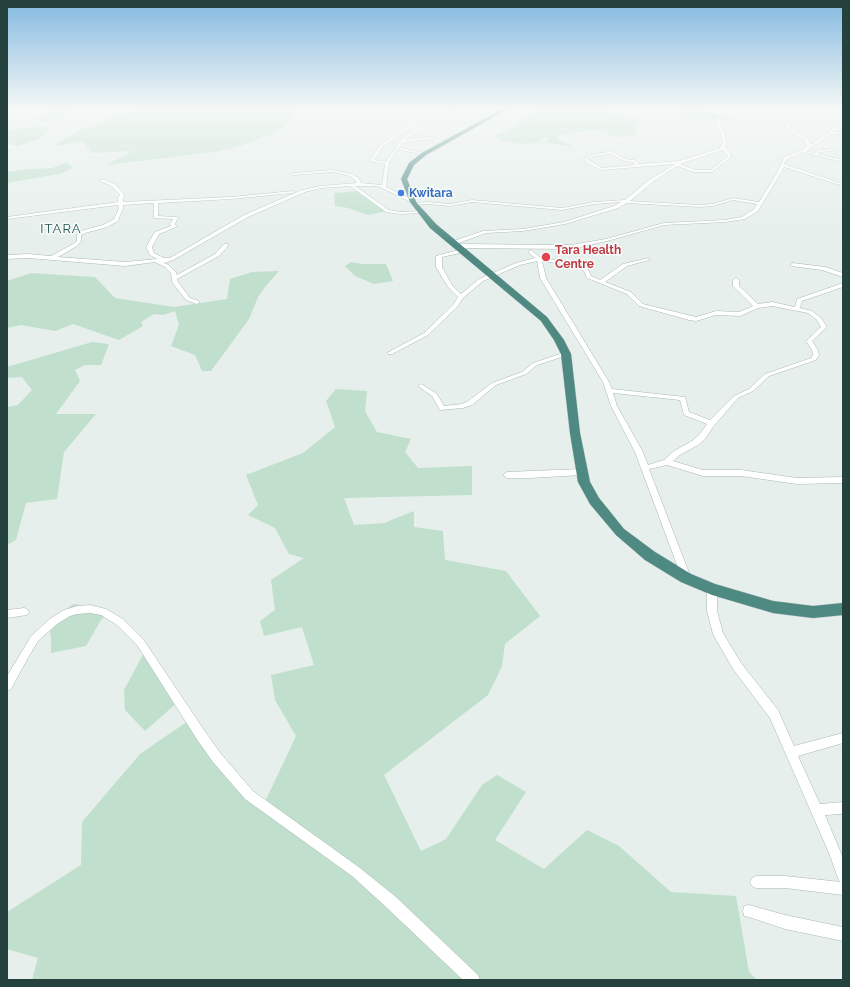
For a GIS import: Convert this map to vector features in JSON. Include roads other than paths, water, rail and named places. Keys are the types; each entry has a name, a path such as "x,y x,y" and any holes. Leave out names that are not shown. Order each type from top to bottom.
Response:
{"highway":[{"path":"424,154 411,164 405,176 405,183 416,206 433,226 544,319 560,340 566,354 575,433 584,482 594,501 620,532 650,556 686,578 712,589 773,607 813,612 843,609"}],"street":[{"path":"376,154 371,161 387,163"},
{"path":"384,187 387,163 392,154"},
{"path":"603,154 594,155 585,159 601,169 679,163 709,154"},
{"path":"615,154 625,160 634,161 638,165"},
{"path":"679,163 694,171 712,171 730,156 729,154"},
{"path":"458,247 540,247 583,245 664,224 736,220 752,214 779,173 785,158 795,154"},
{"path":"816,154 843,161"},
{"path":"461,297 450,286 439,267 439,256 485,232 535,228 579,220 627,201 651,181 679,163"},
{"path":"655,165 658,170"},
{"path":"782,165 843,185"},
{"path":"294,174 332,171 351,175 357,179 360,184"},
{"path":"52,258 75,245 79,241 79,235 83,232 113,223 116,220 121,208 120,197 122,195 113,186 102,180"},
{"path":"7,218 120,203 156,203 231,198 304,191 321,187 360,184 384,187 416,206"},
{"path":"351,185 388,211 401,213 427,203 450,206 472,201 562,209 594,203 627,201 656,205 713,205 734,199 759,203"},
{"path":"7,256 21,255 125,264 165,261 185,253 246,216 304,191"},
{"path":"156,203 156,217 176,218 172,224 174,226 157,233 149,247 152,254 165,261"},
{"path":"175,278 217,255 226,245"},
{"path":"518,264 518,260 540,247"},
{"path":"531,252 539,259 544,278 552,294 598,367 614,406 645,468 686,578"},
{"path":"390,353 426,334 455,306 461,297 481,280 518,264 539,259 577,265 586,270 589,277 629,293 641,305 693,319 716,313 740,314 757,306 772,304 810,312 819,319 824,328 809,341 816,355 808,362 767,375 751,390 736,397 720,417 712,423 702,437 677,453 667,462 645,468"},
{"path":"601,282 625,266 647,259"},
{"path":"157,262 167,266 174,273 175,282 188,299 197,302"},
{"path":"793,265 823,268 843,275"},
{"path":"736,280 736,286 757,306"},
{"path":"797,310 799,300 843,285"},
{"path":"421,386 435,395 442,408 462,406 470,403 494,384 524,373 535,364 566,354"},
{"path":"608,391 683,398 686,413 712,423"},
{"path":"667,462 703,473 746,474 797,481 843,480"},
{"path":"507,475 582,472"},
{"path":"712,589 712,611 718,634 737,666 774,714 817,810 839,852 843,877"},
{"path":"7,686 35,638 54,621 67,613 77,610 90,609 104,612 120,622 140,642 202,738 249,795 356,872 391,902 473,980"},
{"path":"7,614 24,612"},
{"path":"791,752 843,738"},
{"path":"817,810 843,808"},
{"path":"756,882 784,882 843,888"},
{"path":"749,911 785,922 843,934"}],"place":[{"name":"Kwitara","path":"401,193"},
{"name":"Tara Health Centre","path":"546,257"}],"district":[{"name":"ITARA","path":"61,229"}]}
